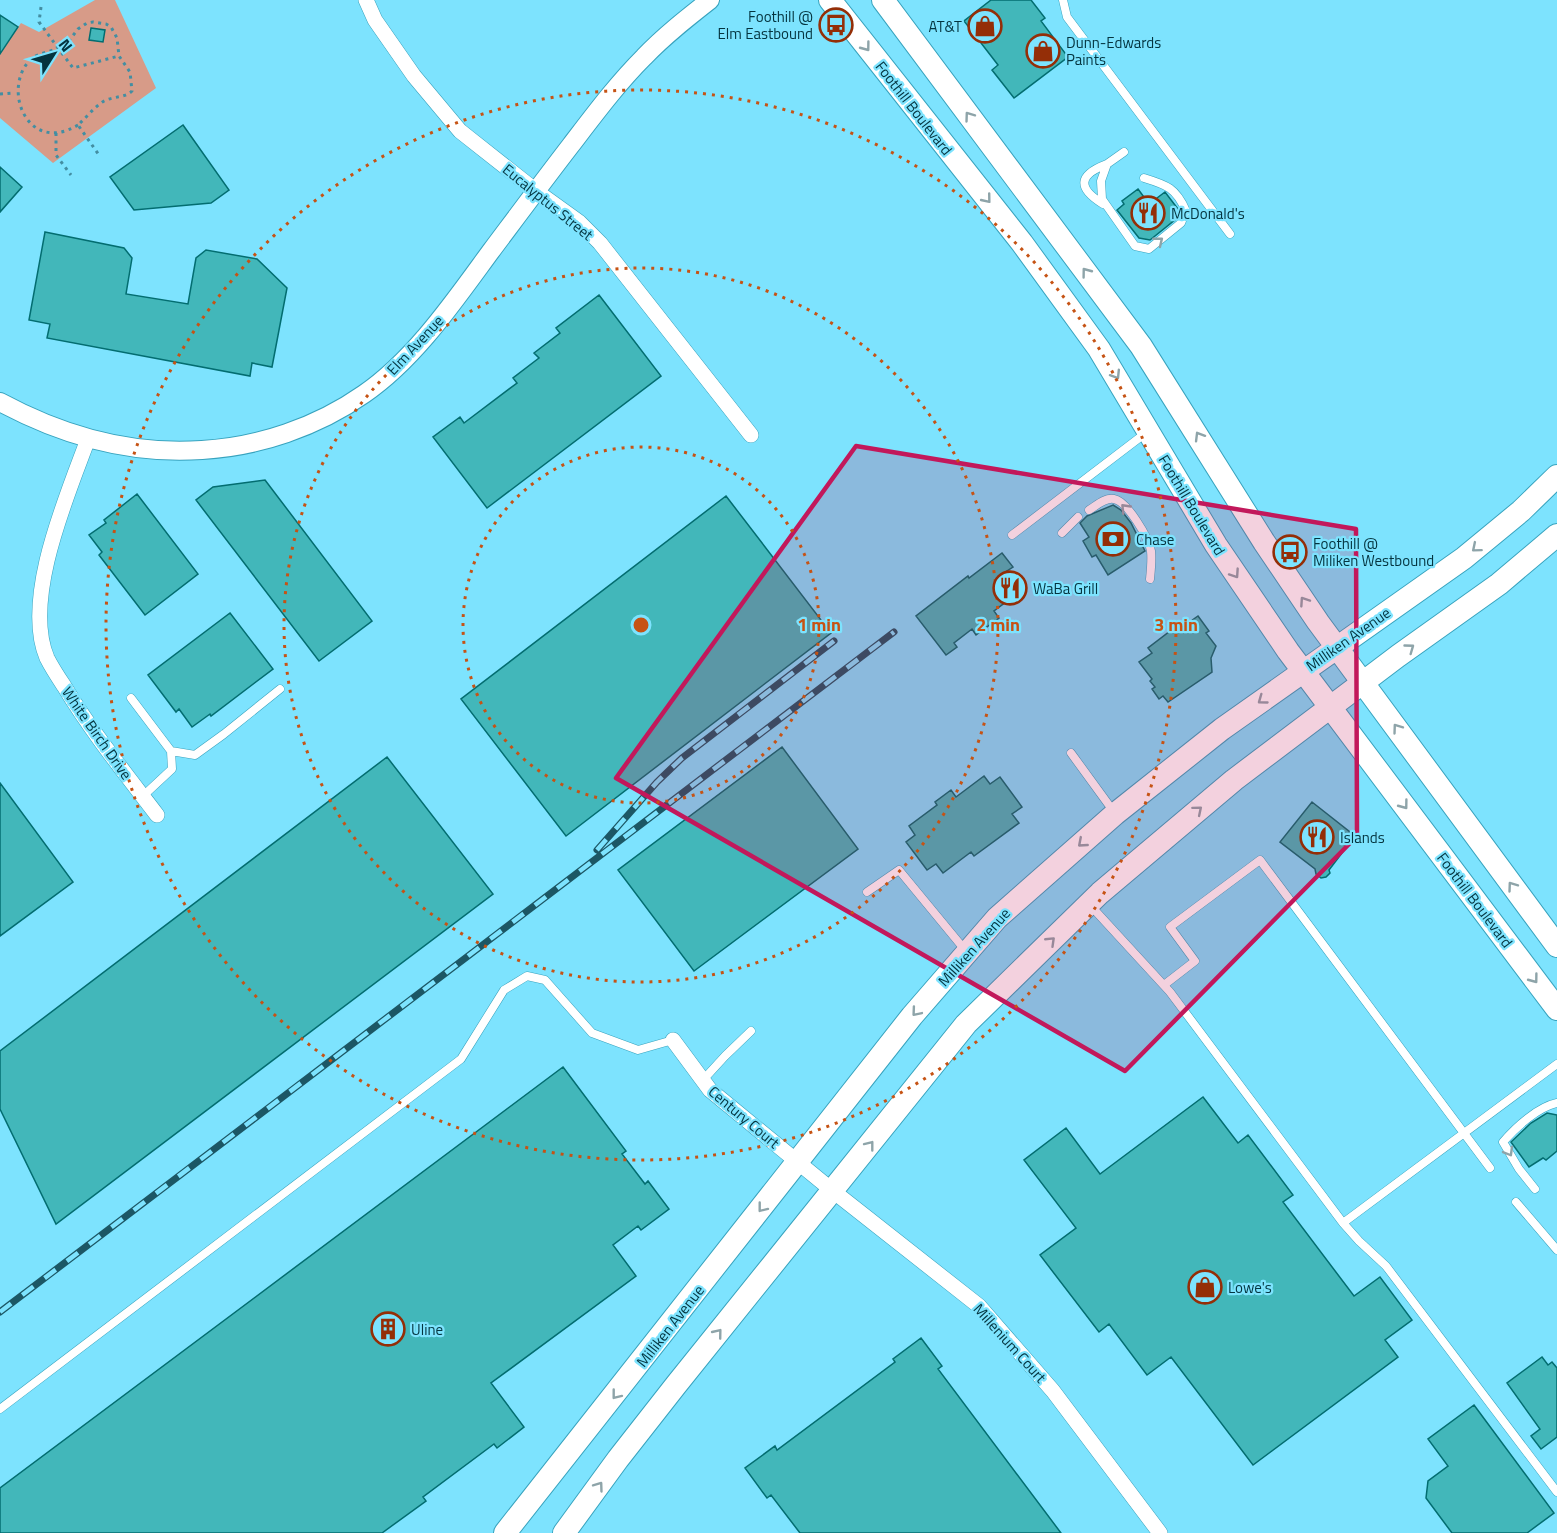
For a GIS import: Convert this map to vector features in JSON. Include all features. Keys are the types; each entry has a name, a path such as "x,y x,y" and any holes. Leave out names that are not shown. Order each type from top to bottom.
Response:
{"main road":[{"name":"Foothill Boulevard","path":"830,0 1022,243 1072,312 1104,357 1216,546 1302,671 1557,1009"},
{"path":"883,0 1141,346 1264,542 1337,649 1557,946"},
{"name":"Milliken Avenue","path":"506,1533 912,1016 997,918 1115,814 1222,729 1464,558 1521,511 1557,476"},
{"path":"564,1533 618,1459 966,1024 1089,904 1153,847 1234,780 1499,584 1557,535"}],"street":[{"name":"Eucalyptus Street","path":"366,0 375,20 414,76 460,130 579,222 600,243 751,435"},
{"name":"Elm Avenue","path":"0,402 88,439 118,447 171,452 221,449 253,443 287,433 334,411 364,394 389,374 410,352 452,305 610,94 644,56 710,0"},
{"name":"White Birch Drive","path":"88,439 49,553 39,597 40,624 47,657 78,710 157,815"},
{"name":"Century Court","path":"673,1040 710,1090 798,1162"},
{"name":"Millenium Court","path":"798,1162 979,1306 1053,1391 1160,1533"}],"lane":[{"path":"1063,0 1067,17 1230,234"},
{"path":"1106,206 1090,196 1085,187 1086,177 1093,169 1107,164 1124,152"},
{"path":"1107,164 1101,181 1102,199 1135,246 1149,249 1181,223 1185,211 1180,198 1172,189 1144,178"},
{"path":"1012,535 1148,431"},
{"path":"1089,510 1113,498 1123,503 1145,534 1151,548 1150,579"},
{"path":"1062,533 1078,517"},
{"path":"171,751 195,755 280,689"},
{"path":"131,698 171,751 172,769 143,796"},
{"path":"1071,753 1115,814"},
{"path":"1164,985 1195,961 1170,927 1260,860 1490,1167"},
{"path":"867,892 899,870 968,952"},
{"path":"1089,904 1164,985 1343,1223 1386,1266 1557,1492"},
{"path":"0,1409 461,1059 504,990 527,976 545,981 592,1033 638,1050 673,1040"},
{"path":"703,1080 751,1031"},
{"path":"1343,1223 1557,1064"},
{"path":"1534,1189 1503,1142 1542,1110 1557,1103"},
{"path":"1516,1202 1557,1250"}],"path":[{"path":"41,7 39,22 73,68 119,56"},
{"path":"14,102 15,81 24,66 37,55 68,42 82,25 93,22 111,27 117,38 119,56 130,72 132,90 126,95 103,102 78,125 63,133 32,128 20,116 16,108"},
{"path":"0,94 13,93"},
{"path":"78,125 99,155"},
{"path":"56,133 56,155 71,176"}],"highlighted area":[{"path":"856,446 1356,529 1357,836 1125,1071 616,778"}],"shaded area":[{"path":"95,0 115,0 156,88 53,163 0,118 0,54 21,23 39,32"}],"building":[{"path":"991,0 1031,0 1045,18 1041,21 1068,57 1014,98 992,70 998,65 964,21"},
{"path":"0,15 18,27 0,54"},
{"path":"91,28 105,30 103,42 89,40"},
{"path":"183,125 229,190 211,203 134,210 110,177"},
{"path":"0,167 22,187 0,212"},
{"path":"1138,189 1149,204 1165,192 1178,209 1176,219 1150,240 1139,238 1117,210 1124,204 1122,201"},
{"path":"45,232 124,248 132,258 126,294 188,304 196,258 206,250 257,259 287,288 272,367 252,363 250,376 47,338 50,324 29,320"},
{"path":"599,295 661,376 487,508 433,437 460,417 464,423 517,383 513,378 539,358 534,353 560,333 556,328"},
{"path":"265,480 372,621 319,661 196,500 213,487"},
{"path":"137,494 198,574 145,615 99,555 102,552 89,535 106,523 104,520"},
{"path":"726,496 831,633 566,836 461,699"},
{"name":"Chase","path":"1113,505 1121,510 1131,523 1145,551 1108,575 1096,555 1092,557 1083,541 1089,537 1080,523 1087,516"},
{"path":"1002,553 1013,567 1007,571 1022,590 994,611 999,618 976,635 972,629 954,643 957,647 946,655 916,616"},
{"path":"230,613 273,669 211,716 210,714 192,727 179,709 176,712 148,675"},
{"path":"1198,616 1209,631 1206,633 1216,646 1211,658 1212,672 1168,702 1163,696 1159,699 1152,689 1155,687 1150,681 1152,679 1139,662 1152,653 1148,648 1178,625 1181,628"},
{"path":"782,747 858,849 694,971 618,870"},
{"path":"387,757 493,894 56,1224 0,1109 0,1051"},
{"path":"984,776 990,784 1000,777 1022,807 1012,814 1019,823 974,856 971,852 943,873 936,864 927,870 906,842 915,835 909,826 937,805 935,802 951,790 956,797"},
{"path":"0,783 73,882 0,936"},
{"path":"1312,802 1355,836 1329,870 1330,873 1321,878 1316,874 1315,869 1280,842"},
{"name":"Uline","path":"563,1067 626,1151 622,1154 645,1184 648,1181 669,1209 641,1230 638,1226 613,1245 636,1276 491,1383 524,1427 497,1448 494,1444 423,1497 426,1501 382,1533 0,1533 0,1488"},
{"name":"Lowe's","path":"1203,1097 1238,1143 1248,1135 1293,1195 1283,1202 1354,1296 1380,1277 1412,1320 1385,1340 1398,1357 1253,1465 1171,1357 1147,1375 1109,1324 1099,1332 1040,1255 1076,1228 1024,1160 1066,1128 1100,1174"},
{"path":"1547,1113 1557,1115 1557,1151 1546,1160 1543,1158 1529,1167 1511,1142 1531,1123"},
{"path":"921,1338 942,1366 938,1369 1061,1533 800,1533 771,1495 767,1498 745,1468 775,1446 777,1450 895,1362 893,1359"},
{"path":"1542,1357 1548,1365 1552,1362 1557,1368 1557,1437 1541,1449 1531,1436 1540,1429 1507,1383"},
{"path":"1474,1405 1554,1513 1527,1533 1452,1533 1426,1498 1428,1481 1448,1466 1428,1439"}],"railway":[{"path":"0,1312 894,632"},
{"path":"597,850 657,782 682,758 834,641"}],"place":[{"name":"Foothill @ Elm Eastbound","path":"836,25"},
{"name":"AT&T","path":"985,26"},
{"name":"Dunn-Edwards Paints","path":"1043,51"},
{"name":"McDonald's","path":"1148,213"},
{"name":"Chase","path":"1113,539"},
{"name":"Foothill @ Miliken Westbound","path":"1290,552"},
{"name":"WaBa Grill","path":"1010,588"},
{"name":"Islands","path":"1317,837"},
{"name":"Lowe's","path":"1205,1287"},
{"name":"Uline","path":"388,1329"}]}
